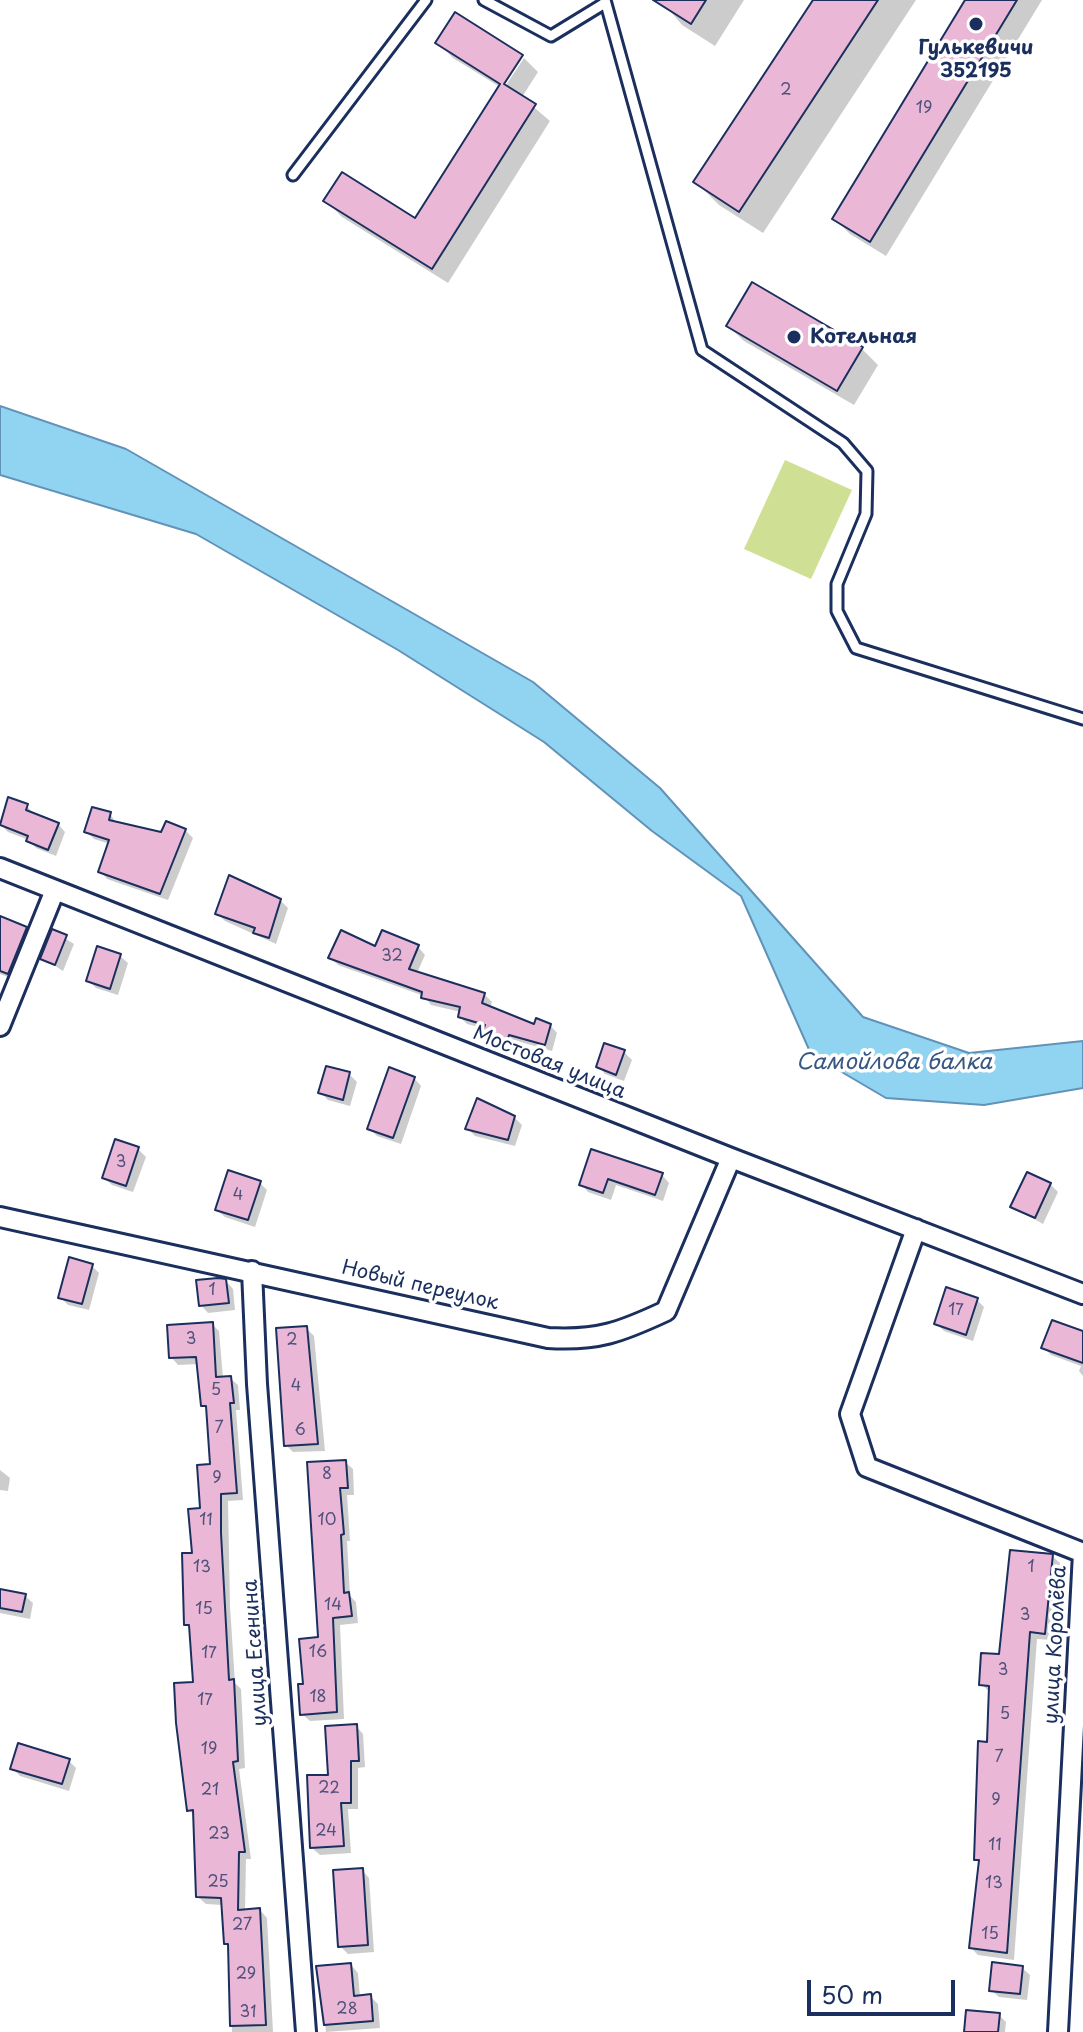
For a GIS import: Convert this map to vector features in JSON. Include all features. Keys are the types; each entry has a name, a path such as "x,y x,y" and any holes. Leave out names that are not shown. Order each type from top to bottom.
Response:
{"street":[{"name":"Мостовая улица","path":"0,868 1083,1294"},
{"path":"0,1026 55,890"},
{"name":"Новый переулок","path":"0,1217 548,1338 585,1340 625,1330 666,1311 731,1158"},
{"name":"улица Королёва","path":"916,1229 850,1414 867,1467 1083,1553 1058,2032"},
{"name":"улица Есенина","path":"252,1271 257,1384 306,2032"}],"lane":[{"path":"293,175 426,0"},
{"path":"484,0 551,36 605,1 702,350 843,443 867,471 866,514 837,584 837,611 856,648 1083,719"}],"green space":[{"path":"785,460 852,490 811,579 744,549"}],"water":[{"name":"Самойлова балка","path":"0,406 126,449 533,682 660,788 863,1017 969,1053 1083,1041 1083,1088 984,1105 886,1098 811,1054 741,896 652,831 544,742 398,650 196,534 0,475"}],"building":[{"path":"653,0 706,0 691,24"},
{"path":"813,0 878,0 739,212 693,182"},
{"path":"965,0 1017,0 870,242 832,219"},
{"path":"455,12 523,55 504,84 536,104 432,269 323,201 342,172 415,218 500,84 435,43"},
{"name":"Котельная","path":"752,282 863,347 837,391 726,326"},
{"path":"8,797 28,804 26,810 59,823 48,850 26,841 28,836 0,825"},
{"path":"92,807 111,812 109,820 161,832 166,821 186,829 160,894 98,872 109,840 84,832"},
{"path":"229,875 281,899 269,938 253,933 255,928 215,914"},
{"path":"0,916 27,927 8,974 0,971"},
{"path":"52,929 67,935 55,965 40,959"},
{"path":"341,930 375,946 382,930 419,945 409,969 485,993 482,1003 534,1024 536,1018 551,1024 545,1045 509,1035 507,1041 483,1031 485,1025 458,1017 460,1007 421,998 422,992 328,958"},
{"path":"97,946 121,954 110,989 86,981"},
{"path":"604,1043 625,1050 616,1075 596,1067"},
{"path":"326,1066 350,1072 343,1100 318,1093"},
{"path":"389,1067 415,1077 393,1138 367,1129"},
{"path":"477,1098 515,1116 508,1140 465,1129"},
{"path":"115,1139 139,1147 126,1186 102,1178"},
{"path":"591,1149 663,1173 655,1195 608,1179 603,1193 579,1185"},
{"path":"228,1170 261,1181 248,1220 215,1210"},
{"path":"1027,1172 1051,1183 1035,1218 1010,1207"},
{"path":"69,1257 93,1264 82,1304 58,1298"},
{"path":"226,1279 229,1303 199,1306 196,1280"},
{"path":"946,1287 978,1298 966,1335 934,1324"},
{"path":"1052,1320 1083,1331 1083,1363 1041,1348"},
{"path":"213,1322 216,1377 231,1376 234,1403 230,1403 237,1493 221,1494 221,1533 229,1680 234,1679 238,1761 233,1762 245,1852 239,1852 238,1910 260,1908 266,2025 230,2026 228,1944 224,1944 221,1898 196,1897 193,1810 187,1811 176,1723 174,1683 193,1682 189,1625 184,1625 182,1553 192,1553 188,1509 200,1508 197,1465 210,1464 206,1406 201,1406 196,1357 169,1358 167,1325"},
{"path":"307,1326 318,1444 284,1446 276,1328"},
{"path":"346,1460 348,1488 340,1488 344,1534 341,1535 344,1593 349,1592 352,1616 333,1618 337,1712 300,1715 298,1684 303,1684 299,1639 318,1637 307,1462"},
{"path":"1010,1550 1053,1554 1045,1634 1030,1632 1007,1953 969,1948 979,1860 974,1860 978,1741 987,1742 989,1686 979,1685 981,1653 999,1654"},
{"path":"0,1589 26,1594 22,1612 0,1608"},
{"path":"357,1724 359,1761 351,1761 351,1803 341,1803 344,1846 310,1848 307,1775 328,1775 325,1726"},
{"path":"18,1743 70,1759 62,1784 10,1769"},
{"path":"363,1868 368,1945 338,1947 333,1870"},
{"path":"992,1962 1023,1966 1020,1994 989,1991"},
{"path":"351,1963 354,1996 371,1994 373,2021 324,2025 316,1966"},
{"path":"966,2010 1000,2013 998,2032 964,2032"}],"place":[{"name":"Гулькевичи 352195","path":"976,24"},
{"name":"Котельная","path":"794,337"}]}
